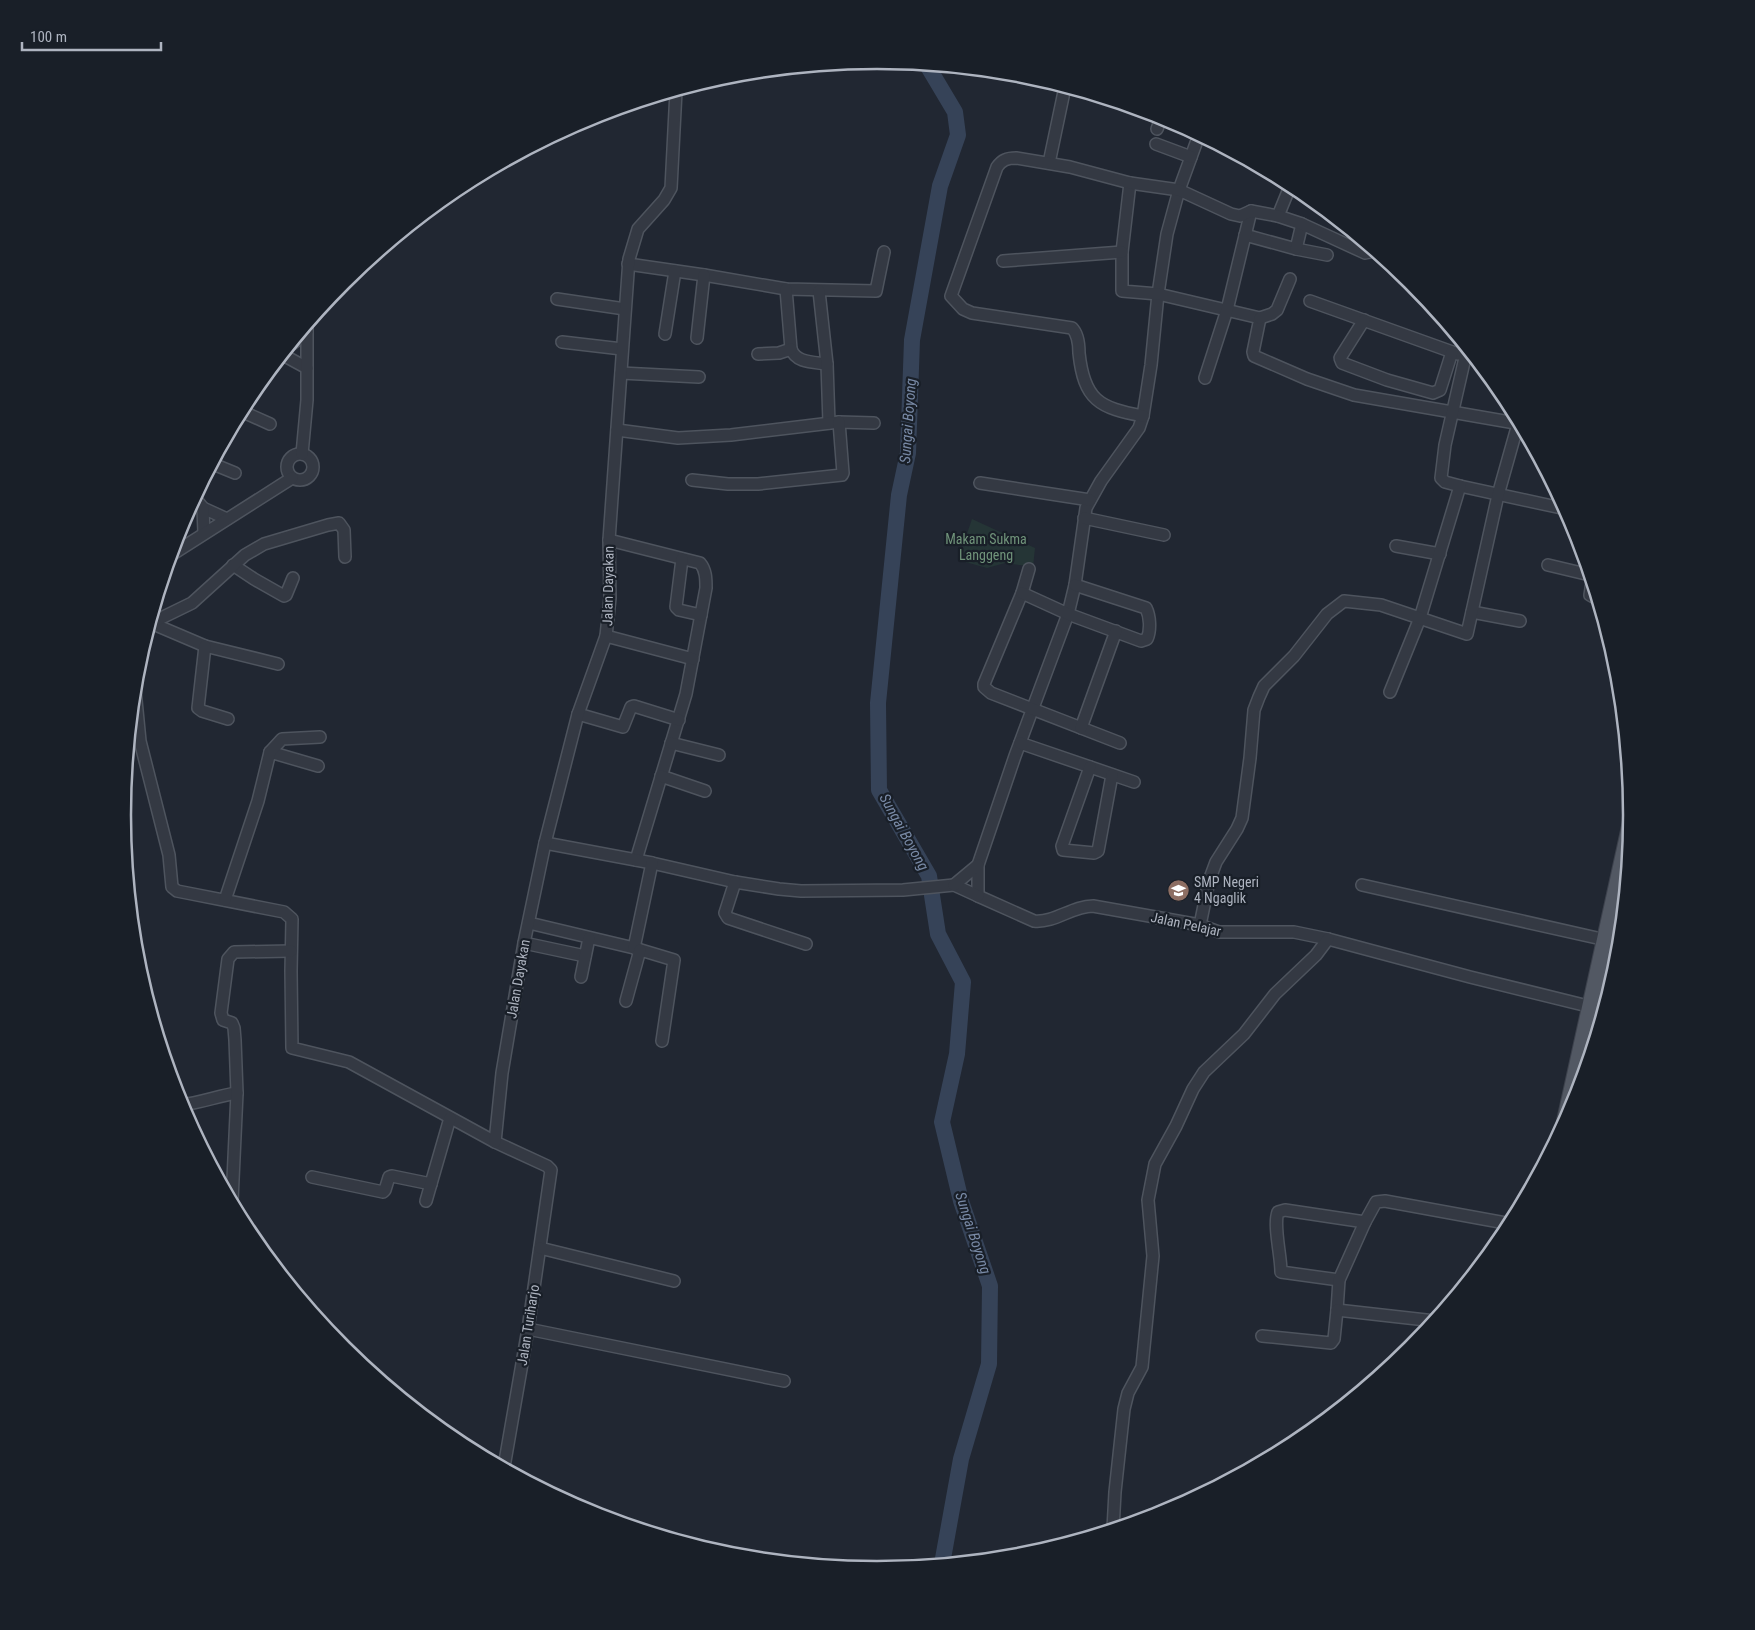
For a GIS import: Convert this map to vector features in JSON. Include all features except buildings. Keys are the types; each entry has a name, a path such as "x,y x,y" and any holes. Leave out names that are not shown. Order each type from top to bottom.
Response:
{"main road":[{"path":"1598,1008 1606,940 1621,870"}],"street":[{"path":"1049,163 1064,92"},
{"name":"Jalan Dayakan","path":"495,1142 502,1073 524,943 546,843 578,714 606,636 610,605 609,540 628,264 638,228 664,200 671,188 676,97"},
{"path":"1157,130 1159,124"},
{"path":"978,896 978,865 1020,743 1068,614 1075,585 1084,518 1090,500 1100,481 1138,428 1143,416 1167,234 1179,190 1197,141"},
{"path":"1156,144 1191,157"},
{"path":"1143,416 1118,411 1102,404 1094,397 1086,386 1081,369 1078,343 1075,331 1072,328 972,313 963,309 951,296 997,167 1009,158 1049,163 1130,183 1179,190 1231,214 1240,216 1252,211 1278,216 1302,224 1365,253 1368,252"},
{"path":"1130,183 1122,252 1122,291 1158,294 1260,318 1277,310 1290,279"},
{"path":"1278,216 1288,192"},
{"path":"1205,378 1227,310 1244,235 1252,211"},
{"path":"1296,249 1302,224"},
{"path":"1244,235 1327,255"},
{"path":"628,264 786,289 876,291 884,252"},
{"path":"1003,260 1122,252"},
{"path":"666,334 675,271"},
{"path":"697,338 704,275"},
{"path":"786,289 790,349 796,358 827,364"},
{"path":"692,480 728,484 758,484 843,473 834,423 819,291"},
{"path":"557,299 625,309"},
{"path":"1310,301 1452,352 1463,353"},
{"path":"1260,318 1253,352 1254,356 1307,379 1354,395 1512,423"},
{"path":"1364,320 1340,358 1342,363 1387,380 1433,393 1440,390 1452,352"},
{"path":"302,454 307,400 307,334"},
{"path":"562,342 622,349"},
{"path":"758,354 779,353 790,349"},
{"path":"1465,355 1445,445 1441,478 1444,482 1557,507"},
{"path":"288,358 307,368"},
{"path":"621,373 699,377"},
{"path":"248,414 270,424"},
{"path":"616,430 678,438 731,435 834,423 874,423"},
{"path":"1200,925 1209,881 1216,862 1242,818 1254,710 1264,686 1294,656 1328,614 1344,601 1381,605 1465,634 1468,632 1498,495 1517,431"},
{"path":"302,454 310,460 313,467 312,474 306,479 299,481 292,478 287,472 287,465 290,458 302,454"},
{"path":"218,466 235,473"},
{"path":"181,549 292,478"},
{"path":"980,482 1090,500"},
{"path":"1390,692 1420,618 1460,486"},
{"path":"200,504 203,508 227,520"},
{"path":"203,508 204,534"},
{"path":"1084,518 1164,535"},
{"path":"157,621 192,603 233,565 264,544 336,523 342,524 345,558"},
{"path":"609,540 700,563 704,567 706,578 706,588 686,694 636,860"},
{"path":"1396,546 1440,554"},
{"path":"682,559 676,607 679,610 701,615"},
{"path":"233,565 254,580 284,596 294,578"},
{"path":"1548,565 1583,573"},
{"path":"1029,569 1022,593 984,687 991,693 1120,743"},
{"path":"1022,593 1068,614 1141,641 1145,640 1149,634 1146,608 1075,585"},
{"path":"1472,612 1520,621"},
{"path":"156,627 205,646 278,664"},
{"path":"1081,728 1116,631"},
{"path":"606,636 693,659"},
{"path":"205,646 198,708 228,719"},
{"path":"578,714 623,727 631,707 634,706 679,720"},
{"path":"137,725 169,855 172,887 177,891 263,907 292,918 292,1048 349,1062 495,1142"},
{"path":"225,900 258,801 270,752 282,739 320,736"},
{"path":"671,743 719,755"},
{"path":"1020,743 1134,782"},
{"path":"270,752 318,766"},
{"path":"1090,767 1062,846 1063,850 1094,853 1098,851 1112,775"},
{"path":"661,776 705,791"},
{"path":"546,843 652,863 736,882 800,891 904,890 949,885 978,865"},
{"path":"626,1001 652,863"},
{"path":"736,882 725,912 728,918 806,944"},
{"name":"Jalan Pelajar","path":"949,885 1034,921 1043,922 1087,906 1093,906 1200,925 1218,932 1294,932 1598,1008"},
{"path":"1362,885 1606,940"},
{"path":"529,923 637,949 674,960 662,1041"},
{"path":"581,976 589,938"},
{"path":"1114,1523 1124,1409 1128,1393 1142,1367 1153,1256 1148,1200 1156,1164 1193,1089 1204,1072 1244,1034 1275,994 1316,955 1328,939"},
{"path":"524,943 586,956"},
{"path":"232,1190 237,1093 234,1028 232,1023 224,1020 221,1013 228,959 234,952 291,951"},
{"path":"190,1104 198,1104 220,1096 237,1093"},
{"path":"426,1201 450,1118"},
{"name":"Jalan Turiharjo","path":"495,1142 547,1166 551,1177 528,1329 505,1462"},
{"path":"312,1177 383,1192 389,1177 392,1176 431,1184"},
{"path":"1262,1336 1331,1343 1334,1339 1339,1280 1376,1202 1385,1201 1503,1222"},
{"path":"1339,1280 1281,1272 1276,1218 1278,1212 1285,1210 1365,1222"},
{"path":"540,1248 674,1281"},
{"path":"1337,1310 1427,1319"},
{"path":"528,1329 784,1381"}],"green space":[{"name":"Makam Sukma Langgeng","path":"972,519 1035,548 1033,567 1005,563 987,568 958,560"}],"waterway":[{"name":"Sungai Boyong","path":"930,70 955,112 958,135 940,186 912,340 908,453 899,495 878,703 879,790 929,876 938,934 963,982 957,1054 942,1122 961,1201 990,1286 989,1364 961,1459 943,1558"}],"place":[{"name":"SMP Negeri 4 Ngaglik","path":"1178,890"}]}
